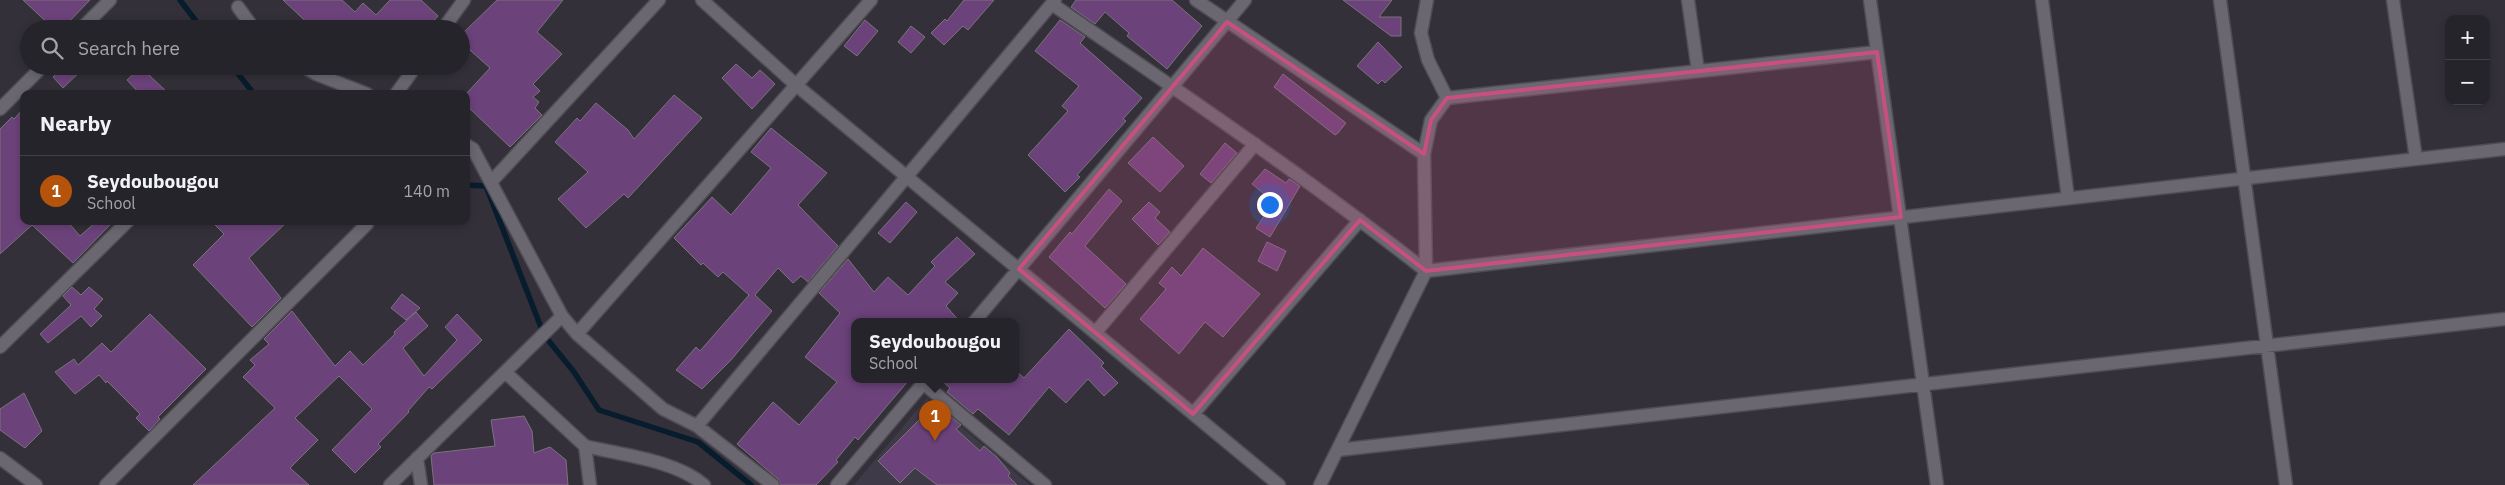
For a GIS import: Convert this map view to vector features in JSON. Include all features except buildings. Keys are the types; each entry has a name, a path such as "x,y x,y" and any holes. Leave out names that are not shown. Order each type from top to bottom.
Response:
{"street":[{"path":"90,20 110,0"},
{"path":"450,20 464,0"},
{"path":"492,181 659,0"},
{"path":"702,0 796,85 1279,485"},
{"path":"577,334 870,0"},
{"path":"1196,0 1424,154"},
{"path":"977,318 1245,0"},
{"path":"1427,0 1421,33 1428,60 1448,98"},
{"path":"1688,0 1698,71"},
{"path":"1870,0 1937,485"},
{"path":"2042,0 2068,198"},
{"path":"2220,0 2286,485"},
{"path":"2393,0 2416,159"},
{"path":"697,426 1053,2 1255,144 1360,220 1426,271 2505,149"},
{"path":"238,6 248,20"},
{"path":"1320,485 1426,271 1424,154 1432,120 1448,98 1877,52"},
{"path":"0,109 34,75"},
{"path":"319,75 357,90"},
{"path":"399,90 410,75"},
{"path":"1095,333 1255,144"},
{"path":"470,147 473,149 492,181 562,316 577,334 663,409 697,426 773,485"},
{"path":"1193,414 1360,220"},
{"path":"0,347 124,225"},
{"path":"106,485 366,225"},
{"path":"390,485 562,316"},
{"path":"1338,450 2505,319"},
{"path":"506,372 584,446 674,467 696,478 704,485"},
{"path":"838,485 922,383"},
{"path":"926,383 1045,485"},
{"path":"584,446 590,485"},
{"path":"0,458 36,485"},
{"path":"417,458 421,485"}],"highlighted area":[{"path":"1227,22 1424,154 1431,120 1447,98 1877,52 1901,217 1426,271 1360,220 1193,414 1019,269"}],"shaded area":[{"path":"927,398 1030,485 854,485"}],"waterway":[{"path":"180,0 195,20"},
{"path":"239,75 251,90"},
{"path":"470,185 486,186 544,335 574,372 599,410 698,442 751,485"}],"place":[{"name":"Seydoubougou","path":"935,441"}]}
